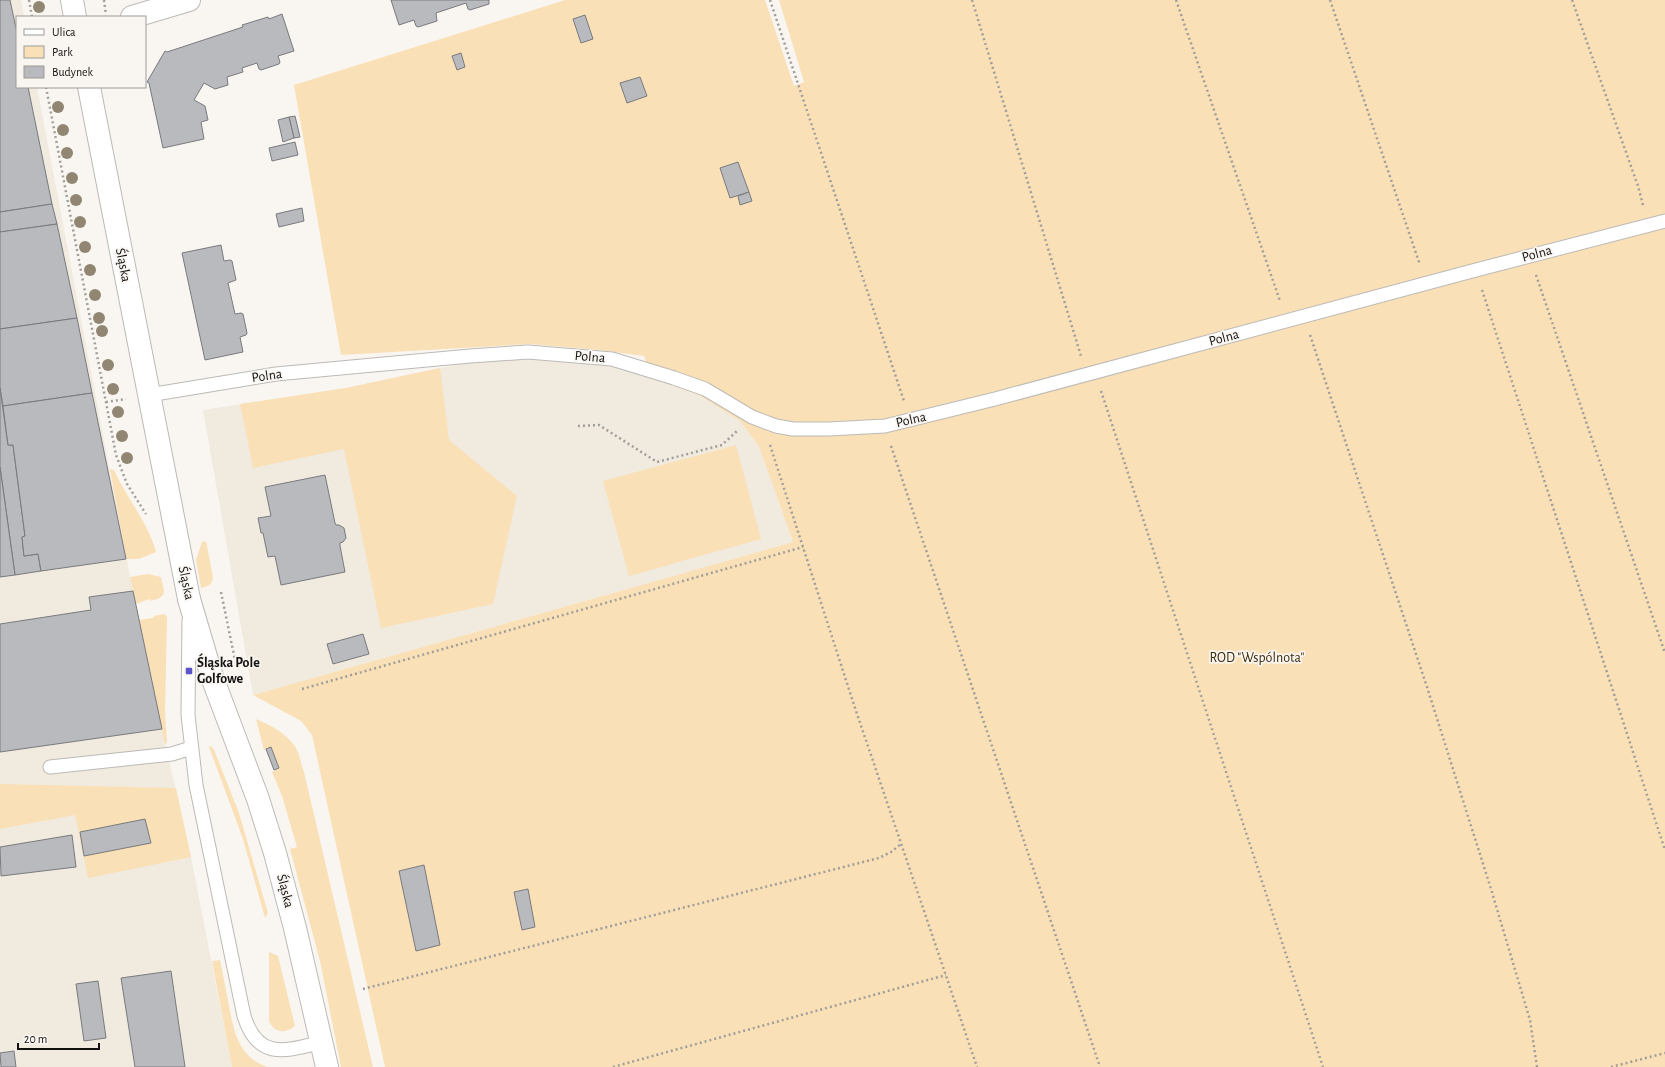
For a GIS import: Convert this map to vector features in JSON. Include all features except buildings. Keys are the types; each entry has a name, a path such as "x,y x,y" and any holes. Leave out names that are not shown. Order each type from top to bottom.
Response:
{"street":[{"path":"72,0 75,16"},
{"path":"135,16 189,0"},
{"name":"Śląska","path":"89,88 189,599 212,677 267,826 282,878 327,1067"}],"lane":[{"name":"Polna","path":"149,395 276,374 528,352 612,359 705,389 757,419 776,426 830,429 884,426 911,421 1426,283 1665,221"},
{"path":"189,599 188,715 196,785 247,1026 252,1035 260,1042 268,1048 277,1050 296,1049 322,1042"},
{"path":"50,767 172,754 192,748"}],"path":[{"path":"29,0 32,16"},
{"path":"104,0 107,16"},
{"path":"770,0 911,421"},
{"path":"972,0 1081,356 1100,387 1323,1067"},
{"path":"1176,0 1287,321"},
{"path":"1330,0 1426,283"},
{"path":"1572,0 1638,186 1647,225"},
{"path":"46,88 116,455 127,484 147,516"},
{"path":"1530,256 1665,653"},
{"path":"1476,270 1665,850"},
{"path":"1304,316 1427,687 1491,889 1530,1020 1537,1067"},
{"path":"578,426 599,425 657,462 722,444 757,419 803,546 901,844 977,1067"},
{"path":"884,426 1100,1067"},
{"path":"302,689 803,546"},
{"path":"363,989 879,858 891,852 901,844"},
{"path":"613,1067 946,975"},
{"path":"1611,1067 1665,1054"}],"shaded area":[{"path":"0,0 21,0 24,16 16,16 16,88 37,88 130,577 191,857 232,1067 0,1067"},
{"path":"482,359 571,360 613,367 651,377 699,395 740,421 759,447 793,542 253,695 203,410 346,388"}],"green space":[{"name":"ROD \"Wspólnota\"","path":"565,0 765,0 794,86 804,82 779,0 1665,0 1665,1067 385,1067 312,735 301,721 253,695 793,542 759,447 740,421 699,395 651,377 644,356 599,350 530,344 341,355 294,85"},
{"path":"440,368 449,440 517,496 493,604 381,628 344,449 253,468 240,404 346,388"},
{"path":"736,445 761,539 629,576 603,481"},
{"path":"110,469 114,470 143,521 156,552 139,559 126,559"},
{"path":"206,541 213,577 210,585 201,588 196,560 202,542"},
{"path":"148,574 161,577 164,593 157,599 151,601 150,599 136,604 130,577"},
{"path":"165,614 167,618 165,712 167,743 165,744 139,620"},
{"path":"256,719 284,734 293,743 299,754 373,1067 341,1067 320,961 290,849 297,847 282,796 272,772 279,768 271,748 264,750"},
{"path":"211,746 214,750 239,813 268,913 265,918 243,839 209,747"},
{"path":"0,784 176,788 191,857 88,878 75,815 0,829"},
{"path":"269,952 278,956 295,1026 292,1029 284,1031 274,1028 269,1021"},
{"path":"220,960 233,1025 240,1043 244,1051 250,1057 258,1063 268,1067 232,1067 212,961"}],"place":[{"name":"Śląska Pole Golfowe","path":"189,671"}]}
